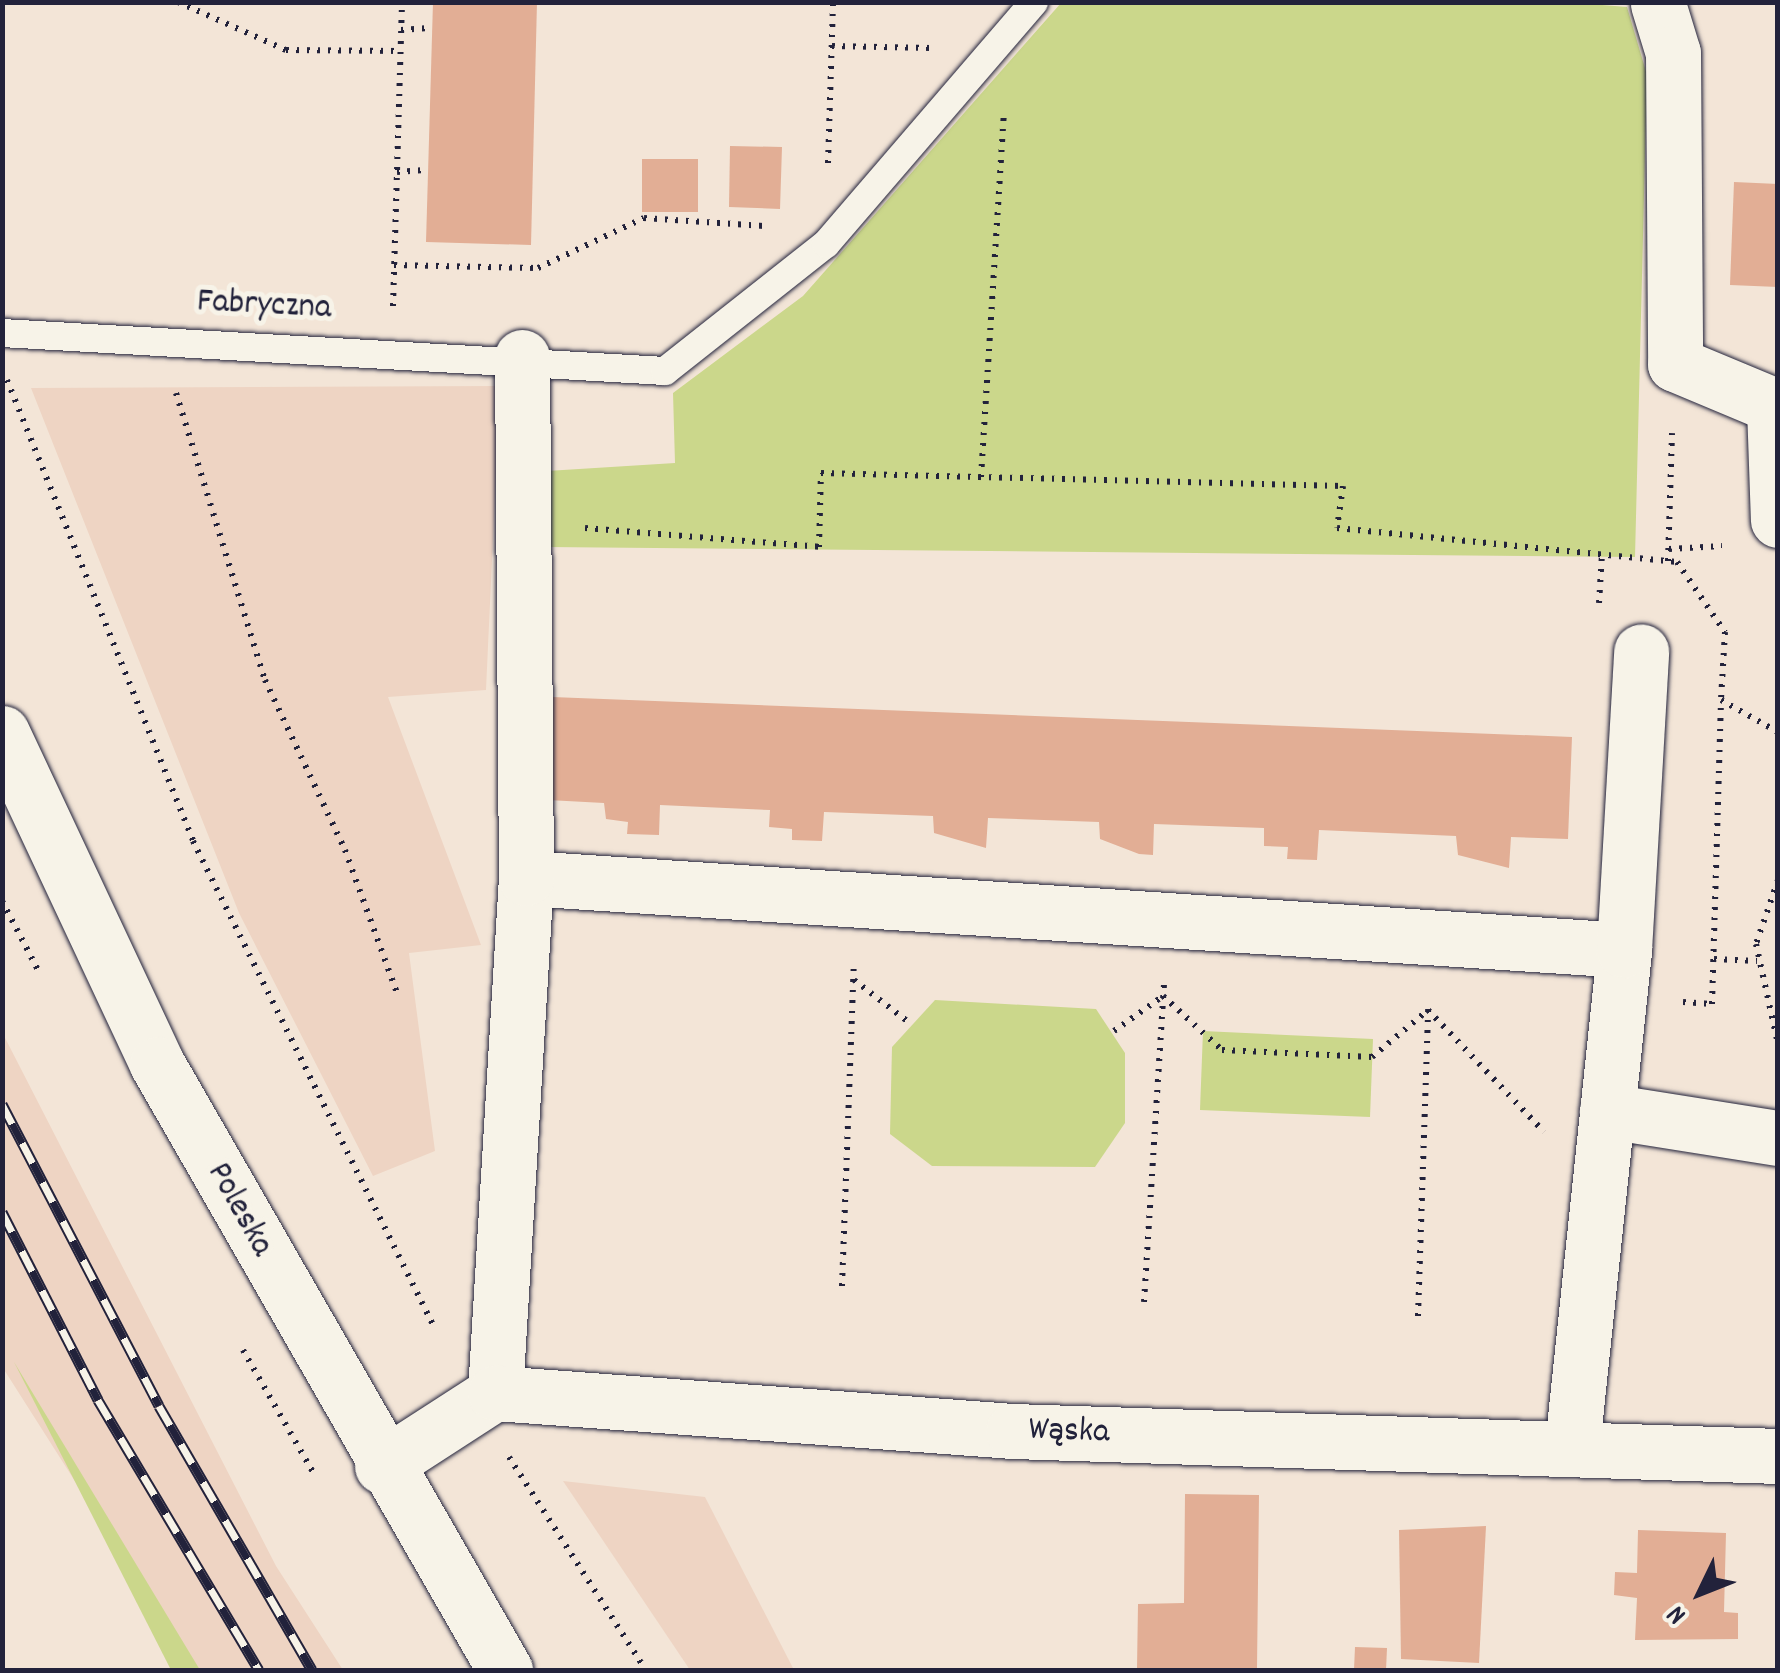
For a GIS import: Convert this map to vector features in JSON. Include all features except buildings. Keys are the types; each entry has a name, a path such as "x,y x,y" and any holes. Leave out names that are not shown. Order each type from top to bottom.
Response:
{"street":[{"path":"1658,3 1673,53 1675,364 1776,407 1778,520"},
{"path":"382,1466 486,1400 526,878 522,357"},
{"path":"1572,1446 1624,950 1642,651"},
{"name":"Poleska","path":"2,733 158,1064 382,1466 504,1670"},
{"path":"526,878 1624,950"},
{"path":"1606,1125 1778,1138"},
{"name":"Wąska","path":"486,1400 1014,1430 1778,1456"}],"lane":[{"name":"Fabryczna","path":"2,332 522,357 665,371 826,237 1034,2"}],"path":[{"path":"178,2 286,50 401,51"},
{"path":"392,350 402,2"},
{"path":"394,264 538,268 644,218 826,237 834,2"},
{"path":"401,30 432,28"},
{"path":"832,46 1002,40 980,477"},
{"path":"398,172 428,170"},
{"path":"157,338 265,680 345,850 398,996"},
{"path":"1668,561 1675,364"},
{"path":"2,369 193,841 486,1400 646,1670"},
{"path":"524,523 819,547 820,473 1343,486 1337,528 1677,562 1725,632 1712,1004 1676,1002"},
{"path":"1721,700 1778,732"},
{"path":"1778,880 1756,962 1778,1044"},
{"path":"842,1286 855,900"},
{"path":"1144,1302 1169,920"},
{"path":"1418,1316 1428,937"},
{"path":"1714,959 1756,962"},
{"path":"853,979 906,1021"},
{"path":"1163,996 1222,1050 1372,1058 1428,1010"},
{"path":"1114,1031 1163,996"},
{"path":"1428,1010 1541,1132 1606,1125"}],"shaded area":[{"path":"500,386 486,690 388,697 481,945 409,953 435,1151 373,1176 239,913 31,388"},
{"path":"2,1032 276,1566 343,1670 195,1670 3,1368"},
{"path":"563,1481 705,1497 794,1670 690,1670"}],"green space":[{"path":"1565,2 1627,7 1647,75 1635,557 546,547 547,471 675,463 673,393 803,296 1061,3"},
{"path":"935,1000 1096,1009 1125,1053 1125,1123 1095,1167 932,1166 890,1134 892,1047"},
{"path":"1203,1031 1373,1039 1370,1117 1200,1110"},
{"path":"14,1362 200,1670 171,1670"}],"railway":[{"path":"2,1104 159,1406 312,1670"},
{"path":"2,1212 98,1400 259,1670"}]}
